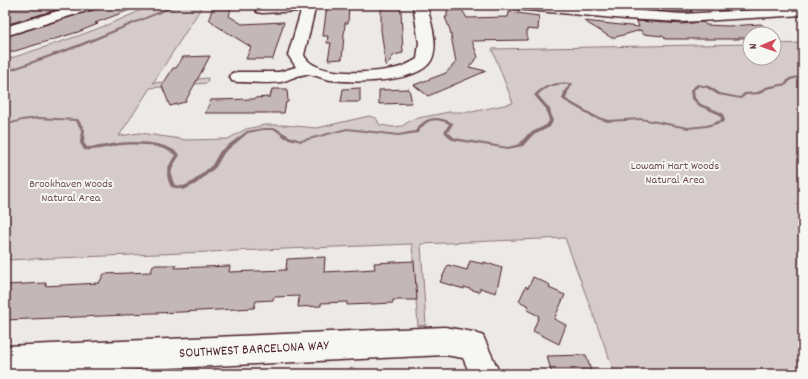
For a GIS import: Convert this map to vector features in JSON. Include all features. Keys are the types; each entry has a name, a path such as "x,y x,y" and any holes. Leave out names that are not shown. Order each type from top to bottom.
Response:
{"street":[{"path":"5,32 91,5"},
{"path":"262,8 309,6 296,55 298,61 308,69 332,76 386,76 406,71 423,62 428,51 420,5"},
{"path":"517,5 650,17 682,18 803,11"},
{"path":"708,5 725,15"},
{"path":"238,77 280,77 308,69"},
{"name":"SOUTHWEST BARCELONA WAY","path":"5,361 445,341 473,346 485,374"}],"green space":[{"path":"151,5 203,5 153,83 208,78 207,83 150,88 119,136 140,133 187,140 228,139 246,129 265,125 317,128 369,116 376,118 380,125 393,127 402,126 413,119 449,112 472,112 513,103 492,49 742,44 742,66 782,66 782,44 803,43 803,374 615,374 565,238 421,244 426,325 418,326 412,244 5,260 5,60 98,29"}],"building":[{"path":"12,5 72,5 5,25 5,17 7,16"},
{"path":"99,5 140,6 95,23 98,24 78,32 5,54 5,37 96,9"},
{"path":"232,5 229,16 242,24 284,22 273,59 246,59 251,47 217,26 209,19 213,6"},
{"path":"327,5 349,5 348,23 345,23 342,59 328,60 331,43 327,43 328,36 323,36"},
{"path":"381,5 400,5 401,10 403,53 394,55 386,66 381,30"},
{"path":"630,5 686,5 693,12 632,9"},
{"path":"462,10 467,18 508,17 509,12 539,16 538,30 527,29 527,40 472,41 478,57 469,67 486,71 428,96 414,85 446,73 456,62 450,30 445,17 447,17 447,11"},
{"path":"584,21 639,27 637,21 682,24 703,22 706,25 728,26 761,24 763,26 742,26 742,38 738,38 739,39 665,39 663,36 643,34 641,30 612,38"},
{"path":"210,56 185,102 170,106 162,86 173,68 176,68 183,57"},
{"path":"360,88 360,102 341,102 343,89"},
{"path":"272,89 287,89 288,102 286,102 284,113 205,113 211,100 270,97"},
{"path":"409,89 412,103 379,104 379,90"},
{"path":"325,257 324,272 375,269 374,263 414,261 417,300 393,300 393,303 347,305 347,302 321,303 321,306 298,307 299,296 274,297 273,300 256,301 254,308 5,320 5,285 46,283 45,286 99,283 104,274 151,272 153,265 176,265 175,268 230,266 229,272 286,270 287,259"},
{"path":"470,261 484,264 484,262 502,268 496,293 480,288 479,292 440,282 448,265 467,270"},
{"path":"533,277 550,285 549,288 565,295 554,319 566,325 559,344 533,331 539,316 527,310 529,306 519,301 526,286 528,288"},
{"path":"586,355 592,374 552,374 547,356"}],"waterway":[{"path":"5,72 78,46 178,5"},
{"path":"5,125 22,120 37,118 77,120 83,130 82,143 86,149 127,144 143,144 166,148 178,155 169,173 173,186 184,188 194,183 214,166 222,152 247,132 263,129 276,129 287,137 301,141 347,129 398,135 416,132 423,123 436,119 446,121 451,124 446,132 454,139 508,148 521,145 530,135 548,126 551,121 548,109 536,95 544,88 552,85 561,83 571,84 564,99 595,117 608,121 641,119 688,128 707,126 723,121 722,114 700,105 693,98 692,90 698,85 708,87 719,94 741,98 745,94 759,93 766,88 786,84 790,79 803,76"}],"park label":[{"name":"Lowami Hart Woods Natural Area","path":"675,173"},
{"name":"Brookhaven Woods Natural Area","path":"71,191"}]}
